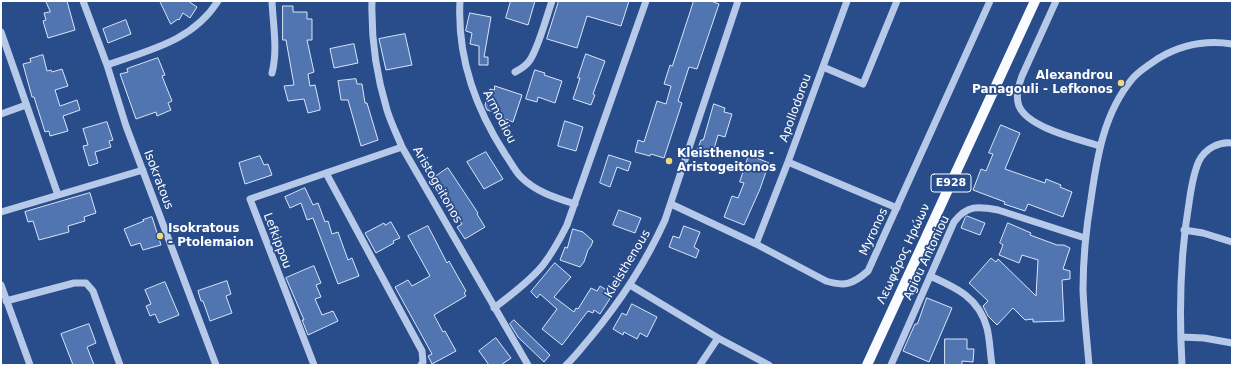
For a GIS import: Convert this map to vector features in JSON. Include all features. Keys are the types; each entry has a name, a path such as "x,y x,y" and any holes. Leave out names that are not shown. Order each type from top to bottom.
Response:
{"main road":[{"name":"Λεωφόρος Ηρώων","path":"867,365 1035,1"}],"street":[{"name":"Isokratous","path":"83,1 107,65 126,126 216,365"},
{"path":"107,65 168,43 185,34 199,24 218,1"},
{"path":"272,1 276,50 272,74"},
{"name":"Aristogeitonos","path":"372,1 372,37 379,82 387,111 402,147 528,365"},
{"name":"Armodiou","path":"460,1 460,32 471,84 493,135 520,176 541,191 575,204"},
{"path":"515,72 523,67 532,56 552,1"},
{"path":"494,308 517,290 542,266 558,243 567,225 646,1"},
{"name":"Kleisthenous","path":"566,365 573,359 602,324 630,284 652,248 671,204 738,1"},
{"name":"Apollodorou","path":"756,244 788,162 847,1"},
{"path":"823,67 863,84 897,1"},
{"name":"Myronos","path":"671,204 756,244 826,281 836,284 846,284 858,280 868,271 990,1"},
{"path":"1056,1 1018,87 1017,96 1019,106 1025,115 1046,128 1100,146"},
{"path":"1,32 58,195"},
{"path":"1089,365 1083,290 1085,238 1100,146 1106,127 1122,93 1134,77 1149,64 1167,53 1184,47 1202,44 1232,44"},
{"path":"1,114 26,105"},
{"path":"1182,365 1181,286 1184,230 1195,170 1206,152 1223,143 1232,143"},
{"name":"Lefkippou","path":"314,365 250,200 402,147"},
{"path":"788,162 897,208"},
{"path":"1,212 143,170"},
{"path":"326,173 422,351 423,362 421,365"},
{"name":"Agiou Antoniou","path":"891,365 954,222 959,215 967,209 977,207 998,210 1085,238"},
{"path":"1184,230 1203,233 1232,242"},
{"path":"930,276 960,291 972,300 980,311 987,328 992,365"},
{"path":"6,301 74,283 86,283 93,291 120,365"},
{"path":"630,284 718,338 769,365"},
{"path":"1,285 30,365"},
{"path":"1181,337 1204,338 1232,343"},
{"path":"700,365 718,338"}],"building":[{"path":"46,1 67,1 75,30 48,38 43,21 46,20 44,13 50,12"},
{"path":"160,1 188,1 197,7 190,18 183,13 179,20 178,19 171,24"},
{"path":"511,1 535,1 528,25 506,18"},
{"path":"559,1 629,1 621,26 587,16 577,48 547,39"},
{"path":"694,1 711,1 719,4 697,69 689,67 678,101 682,103 664,158 651,154 650,156 635,152 638,140 644,142 657,101 666,104 671,86 664,84 670,65 672,66"},
{"path":"283,6 293,6 293,12 307,12 307,19 312,19 312,40 307,40 314,72 308,74 310,86 315,85 320,110 308,113 304,99 288,101 284,86 294,85 286,40 283,40"},
{"path":"470,13 491,17 484,57 488,57 488,65 479,65 479,46 470,44 472,33 466,31"},
{"path":"126,20 131,34 108,43 103,29"},
{"path":"405,34 412,65 386,70 379,39"},
{"path":"354,44 358,63 334,68 330,49"},
{"path":"586,54 605,61 593,94 595,95 591,105 573,99"},
{"path":"43,55 47,71 51,70 52,72 62,69 68,86 55,90 60,106 77,100 80,110 63,116 68,131 50,136 49,131 45,132 34,97 32,97 23,64 31,62 30,59"},
{"path":"158,58 165,75 162,76 172,101 168,103 171,110 157,116 156,112 136,119 120,74 128,72 127,69"},
{"path":"535,70 545,73 544,75 562,81 555,103 538,97 537,102 526,99"},
{"path":"356,79 357,84 362,84 365,103 367,103 378,140 361,146 348,100 341,100 338,81"},
{"path":"495,86 522,95 513,122 500,117 501,114 487,110 485,105 490,89 494,90"},
{"path":"714,104 725,108 724,112 732,114 725,137 718,135 712,156 697,151 701,140 703,140"},
{"path":"565,121 583,127 576,151 558,146"},
{"path":"107,122 113,140 109,141 111,147 95,152 98,163 89,166 83,146 88,145 83,129"},
{"path":"1001,125 1020,133 1005,169 1045,183 1046,179 1061,185 1060,187 1072,192 1063,217 1028,204 1025,211 1004,204 1005,202 973,190 981,169 986,171 993,154 989,153"},
{"path":"486,152 503,179 484,189 467,162"},
{"path":"609,155 631,162 628,171 617,167 610,187 600,183"},
{"path":"749,155 769,163 760,189 744,225 724,217 732,196 738,198 744,183 740,182"},
{"path":"260,156 264,165 268,164 272,175 245,184 239,163"},
{"path":"448,168 478,213 477,214 485,227 465,239 457,227 462,224 429,181"},
{"path":"305,188 313,205 318,203 325,222 328,221 332,234 338,232 348,260 352,258 359,276 338,284 313,218 307,220 301,203 290,208 285,197"},
{"path":"90,193 96,213 84,217 85,221 68,226 69,232 39,240 33,221 28,222 25,212"},
{"path":"619,210 641,218 635,233 613,225"},
{"path":"967,216 985,223 980,235 961,228"},
{"path":"152,217 161,245 143,250 140,243 131,246 124,229"},
{"path":"391,222 400,238 376,253 365,233 384,223 385,225"},
{"path":"1008,223 1031,233 1030,235 1070,248 1063,269 1070,271 1070,279 1062,280 1064,321 1033,322 1033,319 1025,320 1013,308 997,325 988,316 983,306 988,301 969,283 991,258 996,262 998,259 1036,296 1038,260 1022,255 1019,263 999,255 1003,245 1000,243"},
{"path":"428,226 447,263 449,261 466,291 464,293 466,296 434,315 456,351 432,364 428,356 432,354 395,287 408,280 412,286 430,276 408,236"},
{"path":"684,226 700,232 694,247 699,250 696,258 669,247 673,236 679,238"},
{"path":"573,229 583,232 593,241 584,262 580,267 560,260 565,247 567,248"},
{"path":"555,263 571,277 554,297 574,312 576,308 578,309 591,288 597,291 600,286 613,294 600,314 594,310 593,313 588,311 562,345 542,329 557,309 540,294 537,298 531,292"},
{"path":"314,266 321,283 316,285 321,297 315,299 322,315 333,311 338,321 308,335 302,320 304,320 286,278"},
{"path":"227,281 231,294 226,296 232,313 210,321 198,291"},
{"path":"165,282 179,315 159,323 155,314 150,316 146,306 151,304 145,290"},
{"path":"927,298 952,308 929,362 903,351 915,324 917,324"},
{"path":"632,304 657,317 647,337 640,333 637,339 624,332 623,335 613,329 622,313 626,315"},
{"path":"514,320 550,355 544,362 518,337 510,324"},
{"path":"89,324 96,343 87,347 94,365 73,365 61,334"},
{"path":"496,338 511,358 501,365 489,365 479,351"},
{"path":"945,339 967,339 967,349 974,349 973,362 962,361 962,365 945,365"}],"place":[{"name":"Alexandrou Panagouli - Lefkonos","path":"1121,83"},
{"name":"Kleisthenous - Aristogeitonos","path":"669,161"},
{"name":"Isokratous - Ptolemaion","path":"160,236"}]}
